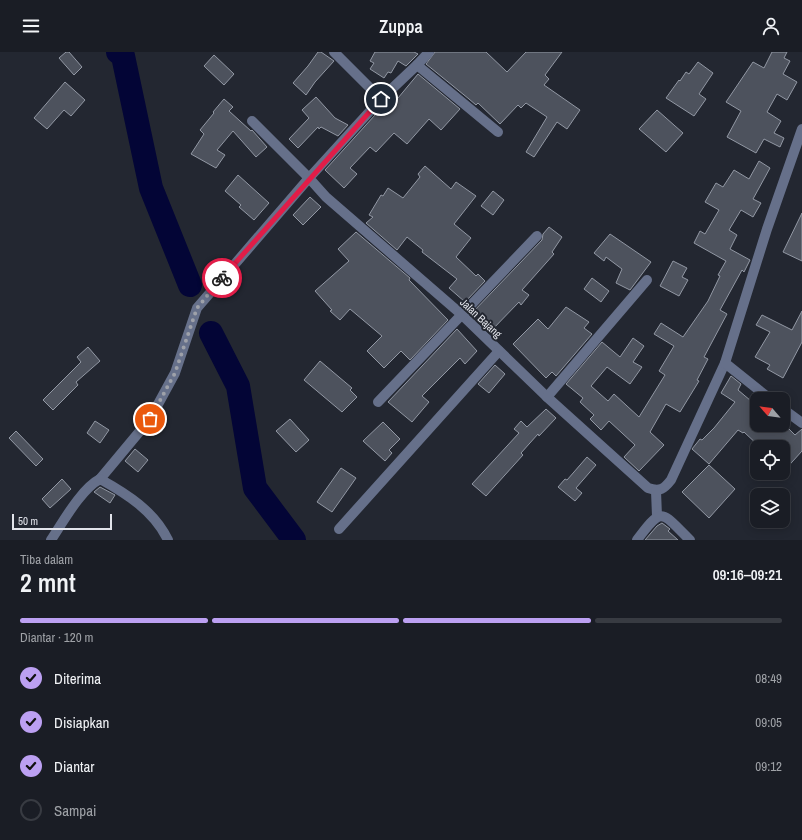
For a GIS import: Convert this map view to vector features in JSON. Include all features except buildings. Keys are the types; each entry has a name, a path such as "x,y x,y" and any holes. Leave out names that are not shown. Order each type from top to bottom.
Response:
{"street":[{"path":"334,52 381,99"},
{"path":"51,540 82,496 93,483 100,479 150,419 175,373 197,308 309,178 381,99 429,52"},
{"path":"417,65 498,132"},
{"name":"Jalan Bajang","path":"252,121 326,196 461,314 547,397 640,482 648,488 656,491"},
{"path":"637,540 657,516 656,491 664,488 671,480 725,362 767,229 802,129"},
{"path":"378,402 537,236"},
{"path":"547,397 646,280"},
{"path":"339,529 499,351"},
{"path":"725,362 761,392"},
{"path":"790,414 802,423"},
{"path":"100,479 140,504 161,525 168,540"},
{"path":"657,516 668,518 690,540"}],"waterway":[{"path":"118,52 123,56 151,188 190,285"},
{"path":"211,333 238,386 255,488 294,540"}],"way so far":[{"path":"150,419 175,373 197,308 222,278"}],"route":[{"path":"222,278 309,178 381,99"}]}
